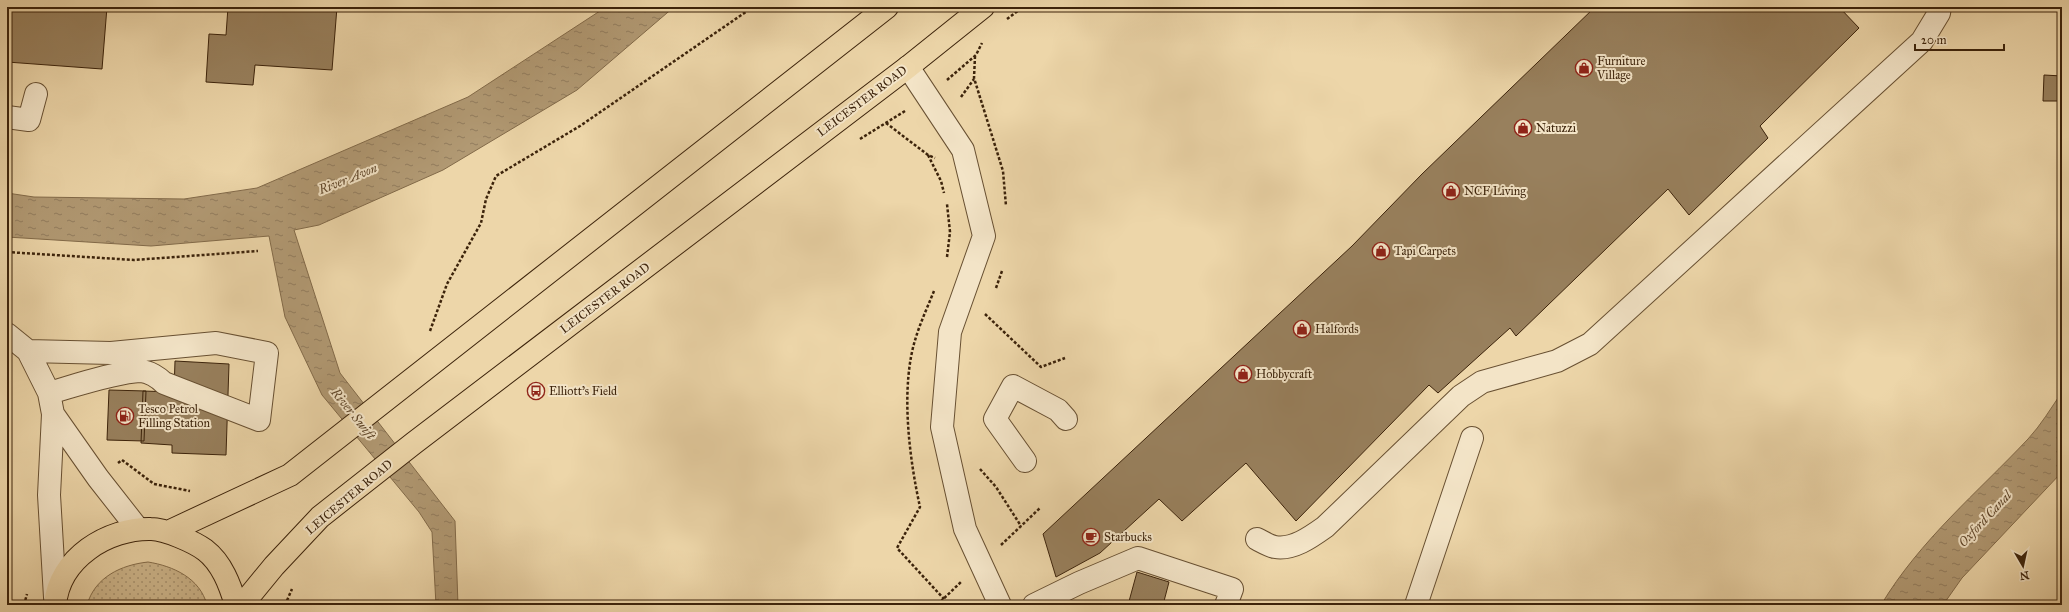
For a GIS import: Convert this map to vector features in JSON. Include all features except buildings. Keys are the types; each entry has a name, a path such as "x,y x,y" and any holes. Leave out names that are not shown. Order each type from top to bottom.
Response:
{"highway":[{"path":"168,532 290,475 380,402 888,7"},
{"name":"LEICESTER ROAD","path":"242,605 274,566 320,518 371,476 908,67 983,7"},
{"path":"55,601 63,578 77,558 103,540 117,533 153,528 168,532 205,550 228,578 236,605"}],"street":[{"path":"1257,539 1275,547 1289,546 1310,538 1325,527 1461,396 1482,382 1557,361 1590,344 1922,41 1940,12 1940,7"},
{"path":"908,67 963,150 984,236 950,332 942,427 965,528 1000,605"},
{"path":"7,117 29,120 36,94"},
{"path":"7,334 28,351 49,393 53,414 49,495 55,601"},
{"path":"28,351 111,353 216,343 267,352 259,420 164,383 158,377 141,371 107,377 49,393"},
{"path":"1025,461 995,419 1013,386 1058,410 1066,419"},
{"path":"53,414 98,478 138,529"},
{"path":"1416,605 1472,438"},
{"path":"1034,605 1079,583 1138,558 1232,589 1226,605"}],"path":[{"path":"430,336 430,329 447,284 481,222 486,199 496,176 580,126 753,7"},
{"path":"886,123 928,155"},
{"path":"7,252 134,260 258,251"},
{"path":"985,314 1040,367 1065,358"},
{"path":"98,478 122,460 154,484 188,491 195,490"},
{"path":"24,605 27,590"}],"shaded area":[{"path":"148,562 176,570 184,575 198,587 207,605 87,605 96,587 110,574 128,566"}],"water":[{"path":"606,7 674,7 577,90 443,170 319,225 294,230 340,373 455,521 458,605 436,605 432,532 419,512 322,395 285,317 269,236 151,246 7,237 7,193 34,197 184,199 257,188 468,97"},
{"name":"Oxford Canal","path":"2062,392 2062,472 1962,578 1943,605 1881,605 1896,581 1913,559 1950,518 2033,434"}],"place":[{"name":"Furniture Village","path":"1584,68"},
{"name":"Natuzzi","path":"1523,128"},
{"name":"NCF Living","path":"1451,191"},
{"name":"Tapi Carpets","path":"1381,251"},
{"name":"Halfords","path":"1302,329"},
{"name":"Hobbycraft","path":"1243,374"},
{"name":"Elliott's Field","path":"536,391"},
{"name":"Tesco Petrol Filling Station","path":"125,416"},
{"name":"Starbucks","path":"1091,537"}],"water label":[{"name":"River Avon","path":"348,179"},
{"name":"River Swift","path":"353,414"}]}
